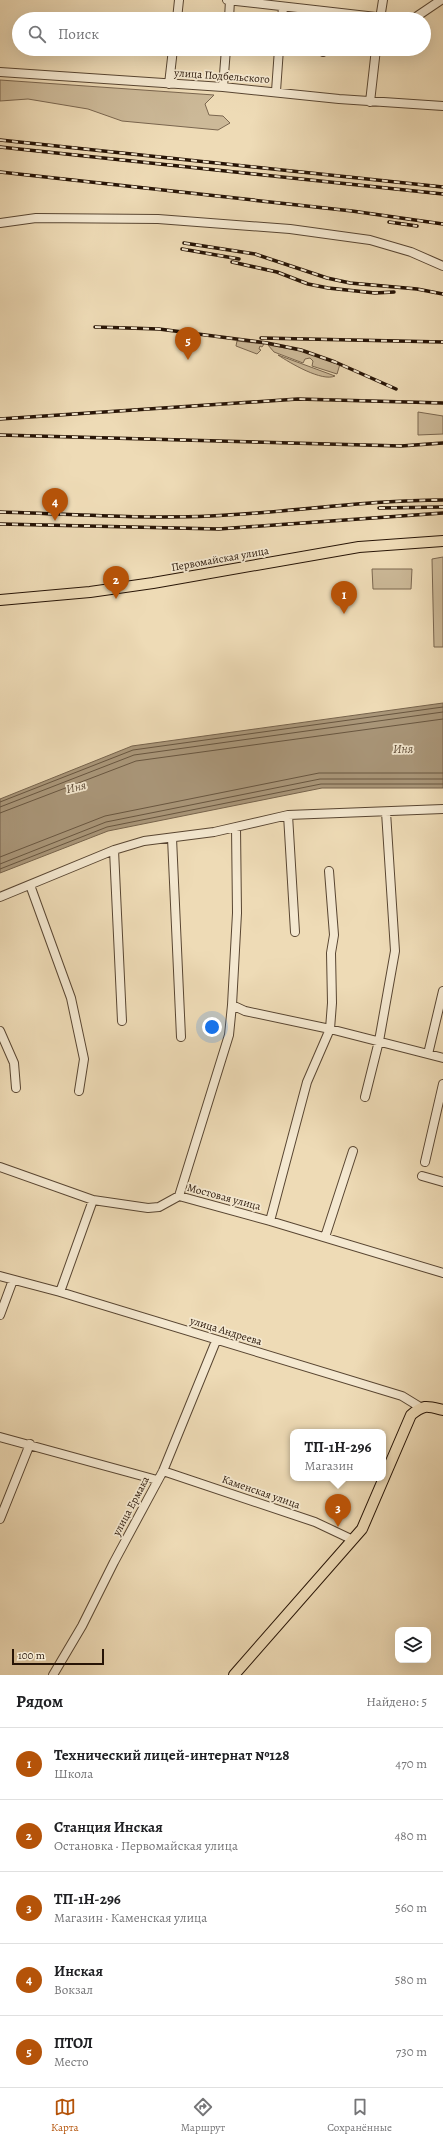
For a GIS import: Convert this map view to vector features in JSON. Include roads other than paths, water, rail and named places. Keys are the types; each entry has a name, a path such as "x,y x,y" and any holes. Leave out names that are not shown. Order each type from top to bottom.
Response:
{"main road":[{"name":"Первомайская улица","path":"0,600 90,592 153,583 359,547 443,541"},
{"name":"улица Андреева","path":"420,1407 428,1406 443,1410"},
{"path":"386,1474 411,1415 420,1407"},
{"path":"234,1675 351,1539 362,1529 383,1481"}],"street":[{"path":"178,12 179,0"},
{"path":"227,0 250,1 311,12"},
{"path":"229,12 230,0"},
{"path":"381,12 383,0"},
{"path":"423,12 441,0"},
{"path":"283,7 283,12"},
{"path":"169,84 172,56"},
{"path":"223,87 225,56"},
{"path":"276,91 278,56"},
{"path":"370,102 375,56"},
{"name":"улица Подбельского","path":"0,72 276,91 370,102 443,106"},
{"path":"0,223 36,218 158,219 290,229 370,240 411,252 443,266"},
{"path":"0,897 114,850 144,841 172,838 236,827 288,815 443,809"},
{"path":"365,1098 379,1041 395,951 386,812"},
{"path":"288,815 295,932"},
{"path":"179,1196 228,1035 232,1005 237,913 236,827"},
{"path":"172,838 181,1037"},
{"path":"114,850 122,1021"},
{"path":"270,1221 307,1082 330,1029 332,1002 331,953 334,935 329,871"},
{"path":"30,885 71,998 84,1058 79,1091"},
{"path":"428,1054 443,991"},
{"path":"232,1005 246,1011 330,1029 443,1058"},
{"path":"0,1031 14,1063 16,1088"},
{"path":"425,1162 443,1084"},
{"path":"325,1237 353,1151"},
{"name":"Мостовая улица","path":"0,1167 93,1200 148,1208 159,1207 179,1196 325,1237 443,1273"},
{"path":"422,1176 443,1182"},
{"path":"60,1292 93,1200"},
{"name":"улица Андреева","path":"0,1276 60,1292 216,1341 402,1396 420,1407"},
{"path":"0,1315 13,1280"},
{"name":"улица Ермака","path":"53,1675 82,1626 163,1471 216,1341"},
{"path":"0,1437 157,1480"},
{"path":"0,1518 30,1444"},
{"name":"Каменская улица","path":"163,1471 315,1522 351,1539"}],"water":[{"name":"Иня","path":"443,703 443,788 322,788 108,831 0,873 0,799 132,746"}],"railway":[{"path":"0,140 443,187"},
{"path":"0,147 443,194"},
{"path":"0,172 352,211 443,224"},
{"path":"389,222 417,226"},
{"path":"184,243 255,254 327,278 350,283 417,289 443,294"},
{"path":"182,249 239,259"},
{"path":"232,262 277,272 308,284 328,288 375,293 394,292"},
{"path":"95,327 159,329 267,343 301,350 335,362 396,389"},
{"path":"261,338 443,342"},
{"path":"0,419 298,399 443,403"},
{"path":"0,435 401,446 443,443"},
{"path":"0,512 131,517 184,517 385,502 443,500"},
{"path":"379,508 443,507"},
{"path":"0,524 219,529 443,513"}],"place":[{"name":"ПТОЛ","path":"188,360"},
{"name":"Инская","path":"55,521"},
{"name":"Станция Инская","path":"116,599"},
{"name":"Технический лицей-интернат №128","path":"344,614"},
{"name":"ТП-1Н-296","path":"338,1527"}]}
